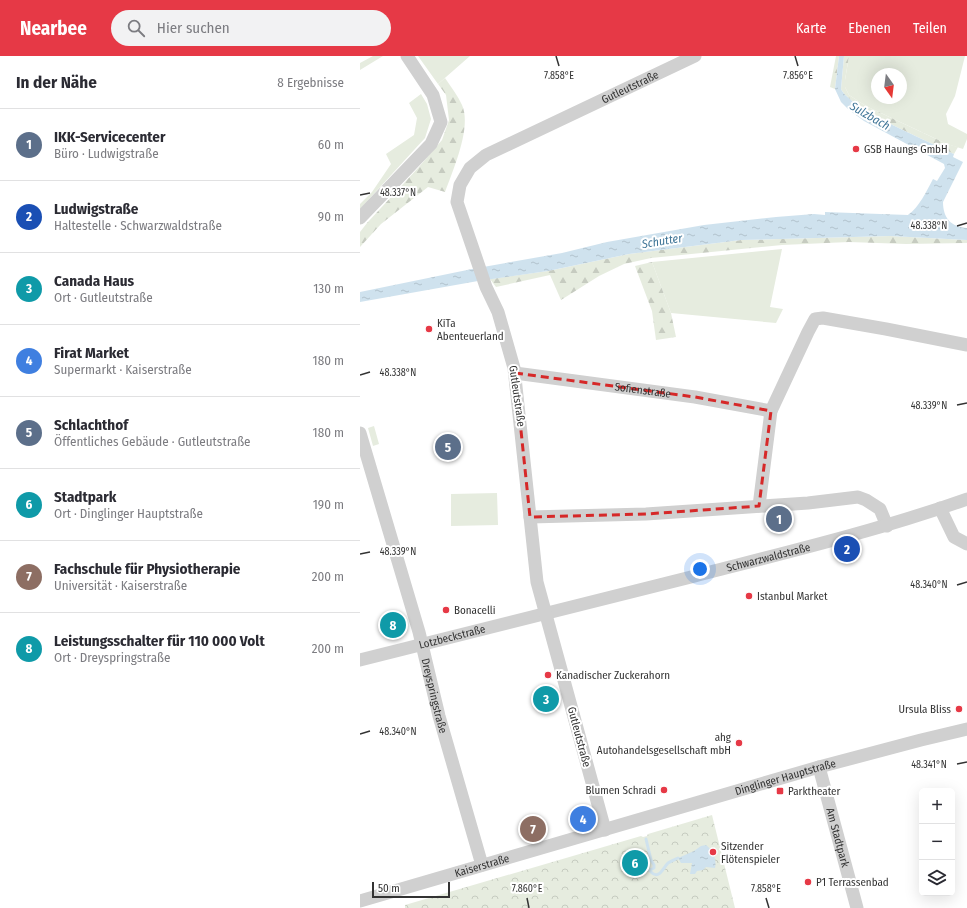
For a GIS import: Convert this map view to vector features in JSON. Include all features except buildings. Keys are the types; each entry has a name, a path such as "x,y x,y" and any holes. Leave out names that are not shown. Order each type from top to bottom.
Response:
{"street":[{"path":"360,218 431,144 441,122 433,95 407,56"},
{"name":"Gutleutstraße","path":"605,830 537,582 515,373 498,312 486,287 457,202 460,185 470,168 486,155 695,56"},
{"path":"759,506 771,410 815,319 823,318 894,330 967,345"},
{"name":"Sofienstraße","path":"515,373 695,397 771,410"},
{"name":"Dreyspringstraße","path":"360,433 419,632 448,750 482,865"},
{"path":"530,517 646,514 808,503 858,498 866,500 880,509 887,526"},
{"name":"Schwarzwaldstraße","path":"545,612 826,543 887,526 967,499"},
{"path":"940,508 954,538 967,544"},
{"name":"Lotzbeckstraße","path":"360,660 545,612"},
{"name":"Dinglinger Hauptstraße","path":"605,830 819,767 967,729"},
{"name":"Am Stadtpark","path":"819,767 857,908"},
{"name":"Kaiserstraße","path":"360,900 605,830"}],"highlighted area":[{"path":"515,373 695,397 771,411 759,506 646,514 530,517"}],"green space":[{"path":"373,56 383,56 360,70 360,63"},
{"path":"418,56 470,56 438,84"},
{"path":"836,56 839,56 835,89 830,87"},
{"path":"844,56 849,56 845,87 849,95 866,106 947,144 958,147 954,154 893,125 859,106 848,97 841,89"},
{"path":"849,56 965,56 955,96 946,114 948,124 967,134 967,139 963,149 947,144 866,106 849,95 845,87"},
{"path":"445,78 462,105 465,125 457,161 445,192 428,187 381,224 360,247 360,232 442,140 449,120 446,95 438,84"},
{"path":"421,94 427,104 431,119 425,138 360,209 360,204 372,192 391,164 386,154 414,135 417,118 409,103"},
{"path":"890,236 967,240 967,243 906,244 849,242 782,245 651,258 624,264 599,276 561,300 550,275 496,287 490,279 548,271 629,254 741,240"},
{"path":"782,249 770,307 783,309 776,323 671,313 652,262"},
{"path":"652,262 671,313 676,337 656,340 652,311 635,266"},
{"path":"374,426 379,444 373,446 368,428"},
{"path":"497,493 498,525 451,526 451,494"},
{"path":"712,815 735,908 405,908 405,905 641,836 647,836 648,834"}],"water":[{"path":"839,56 844,56 841,89 848,97 859,106 893,125 954,154 953,157 963,162 943,202 943,208 946,217 952,224 967,228 967,240 890,236 741,240 629,254 548,271 478,281 360,302 360,292 472,269 562,253 607,242 704,225 776,217 814,214 825,215 825,212 908,215 919,203 933,179 937,181 945,168 944,164 864,121 841,102 835,89"},
{"path":"706,845 714,855 715,868 706,867 703,870 697,871 695,874 690,874 692,863 681,863 678,858"}],"waterway":[{"path":"646,839 651,860 654,865 654,868 650,870 654,874 659,874 668,863 678,858"}],"place":[{"name":"GSB Haungs GmbH","path":"856,149"},
{"name":"KiTa Abenteuerland","path":"429,329"},
{"name":"Schlachthof","path":"448,447"},
{"name":"IKK-Servicecenter","path":"779,519"},
{"name":"Ludwigstraße","path":"847,549"},
{"name":"Istanbul Market","path":"749,596"},
{"name":"Bonacelli","path":"446,610"},
{"name":"Leistungsschalter für 110 000 Volt","path":"393,625"},
{"name":"Kanadischer Zuckerahorn","path":"548,675"},
{"name":"Canada Haus","path":"546,699"},
{"name":"Ursula Bliss","path":"959,709"},
{"name":"ahg Autohandelsgesellschaft mbH","path":"739,743"},
{"name":"Blumen Schradi","path":"664,790"},
{"name":"Parktheater","path":"780,791"},
{"name":"Firat Market","path":"583,819"},
{"name":"Fachschule für Physiotherapie","path":"533,829"},
{"name":"Sitzender Flötenspieler","path":"713,852"},
{"name":"Stadtpark","path":"635,863"},
{"name":"P1 Terrassenbad","path":"808,882"}],"water label":[{"name":"Sulzbach","path":"870,116"},
{"name":"Schutter","path":"662,241"}]}
